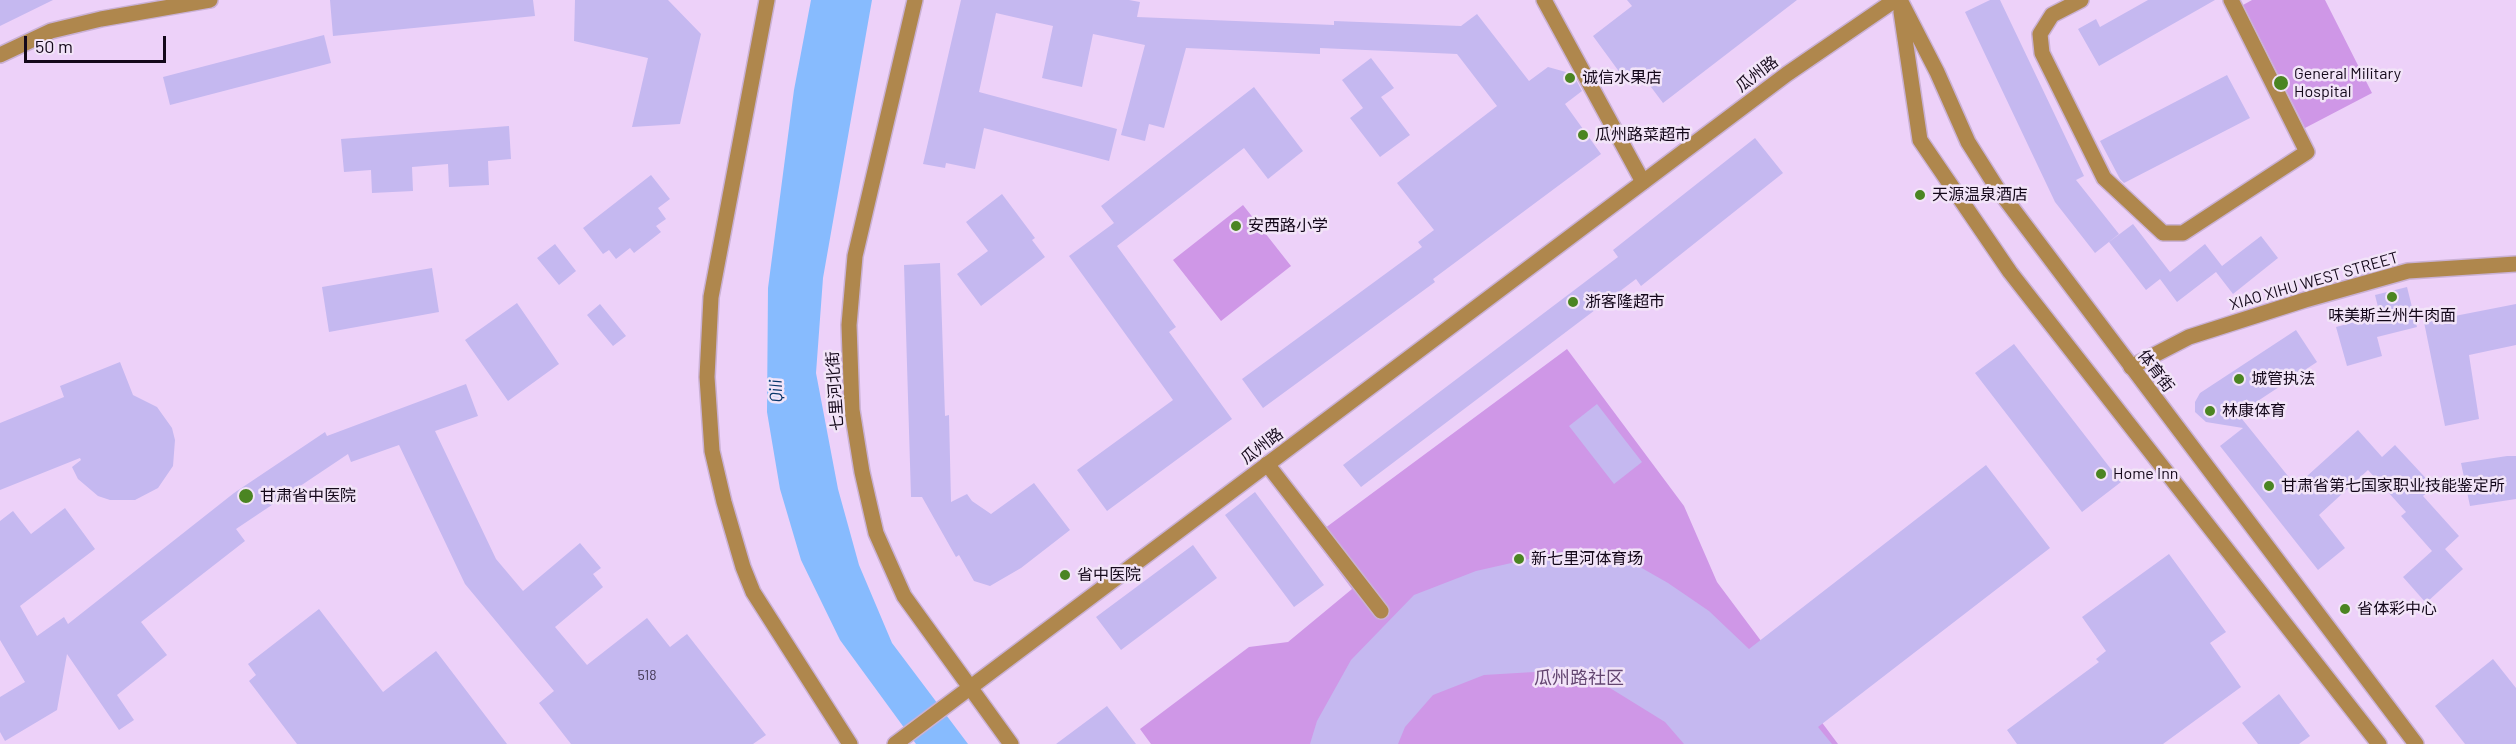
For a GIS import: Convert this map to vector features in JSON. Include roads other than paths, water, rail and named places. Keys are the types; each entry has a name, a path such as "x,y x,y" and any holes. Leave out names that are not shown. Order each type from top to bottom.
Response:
{"street":[{"path":"0,55 51,31 101,19 210,0"},
{"path":"767,0 711,297 707,377 712,451 727,513 753,592 850,744"},
{"name":"七里河北街","path":"915,0 855,256 849,325 852,410 861,472 876,533 904,596 1011,744"},
{"path":"1544,0 1643,182"},
{"path":"1898,0 1920,140 2010,272 2379,744"},
{"name":"瓜州路","path":"898,741 1786,74 1898,0"},
{"name":"体育街","path":"1898,0 1936,72 1968,142 1997,188 2416,744"},
{"path":"2081,0 2052,15 2040,34 2042,53 2104,178 2163,233 2183,233 2307,152 2231,0"},
{"name":"XIAO XIHU WEST STREET","path":"2131,367 2189,337 2305,300 2408,271 2516,264"},
{"path":"1267,464 1381,611"}],"water":[{"name":"Qili","path":"811,0 872,0 823,278 816,373 838,489 859,565 892,643 968,744 916,744 840,640 801,560 780,489 767,412 768,288 794,90"}],"place":[{"name":"诚信水果店","path":"1570,78"},
{"name":"General Military Hospital","path":"2281,83"},
{"name":"瓜州路菜超市","path":"1583,135"},
{"name":"天源温泉酒店","path":"1920,195"},
{"name":"安西路小学","path":"1236,226"},
{"name":"味美斯兰州牛肉面","path":"2392,297"},
{"name":"浙客隆超市","path":"1573,302"},
{"name":"城管执法","path":"2239,379"},
{"name":"林康体育","path":"2210,411"},
{"name":"Home Inn","path":"2101,474"},
{"name":"甘肃省第七国家职业技能鉴定所","path":"2269,486"},
{"name":"甘肃省中医院","path":"246,496"},
{"name":"新七里河体育场","path":"1519,559"},
{"name":"省中医院","path":"1065,575"},
{"name":"省体彩中心","path":"2345,609"}],"district":[{"name":"瓜州路社区","path":"1579,678"}]}
